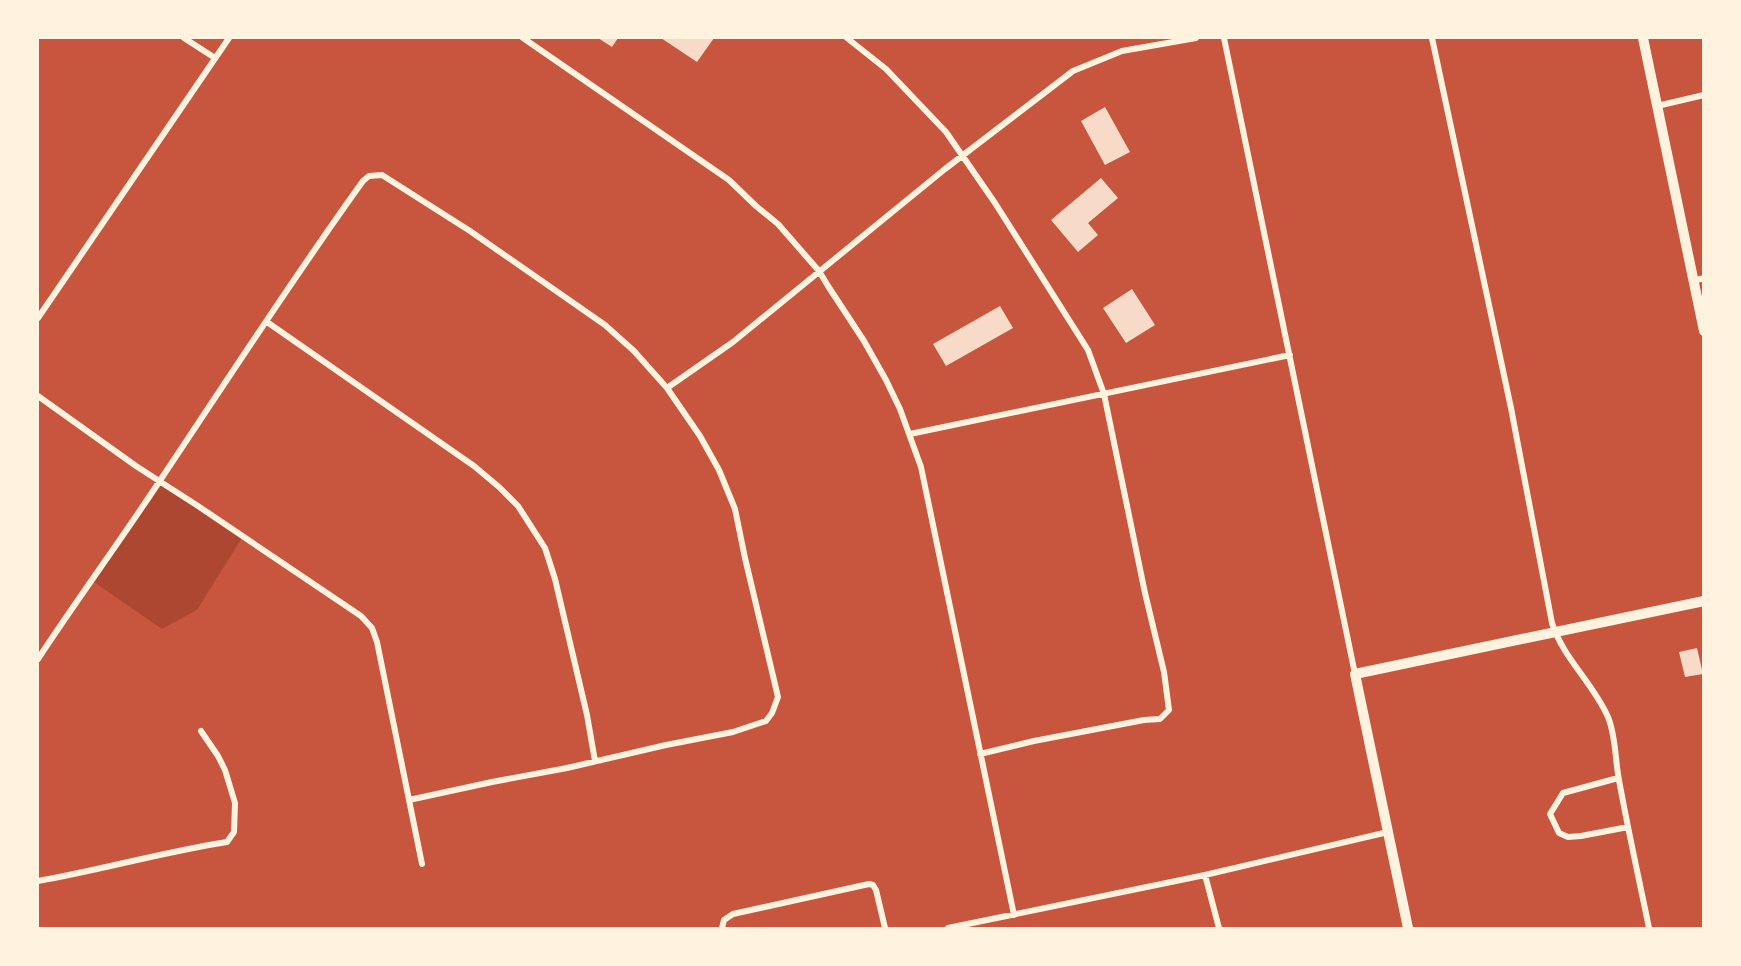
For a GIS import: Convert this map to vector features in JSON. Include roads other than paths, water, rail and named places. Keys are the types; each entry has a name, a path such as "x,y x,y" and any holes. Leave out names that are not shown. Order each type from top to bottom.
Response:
{"street":[{"path":"184,38 215,58"},
{"path":"38,318 229,38"},
{"path":"523,38 729,180 778,224 819,271 886,380 921,467 1014,915"},
{"path":"847,38 886,69 946,132 995,203 1088,350 1104,394 1164,672 1169,710 1160,719 1034,741 980,754"},
{"path":"668,388 733,342 962,156 1073,71 1122,51 1196,38"},
{"path":"1224,38 1408,928"},
{"path":"1432,38 1509,397 1555,632 1562,647 1609,718 1618,778 1649,928"},
{"path":"1643,38 1698,279 1704,331"},
{"path":"1657,106 1704,95"},
{"path":"38,659 332,224 369,176 382,175 470,231 597,319 634,351 668,388 700,436 719,470 735,509 778,697 766,721 733,732 409,800"},
{"path":"267,322 474,466 518,506 545,548 552,569 587,715 595,761"},
{"path":"909,434 1290,356"},
{"path":"38,396 136,466 361,616 372,628 377,642 422,864"},
{"path":"1355,674 1704,601"},
{"path":"38,881 226,842 234,832 235,802 225,770 201,731"},
{"path":"1618,778 1563,793 1550,814 1559,832 1568,837 1628,827"},
{"path":"948,928 1205,875 1388,832"},
{"path":"1205,875 1219,928"},
{"path":"722,928 724,920 733,914 869,884 873,885 876,890 885,928"}]}
